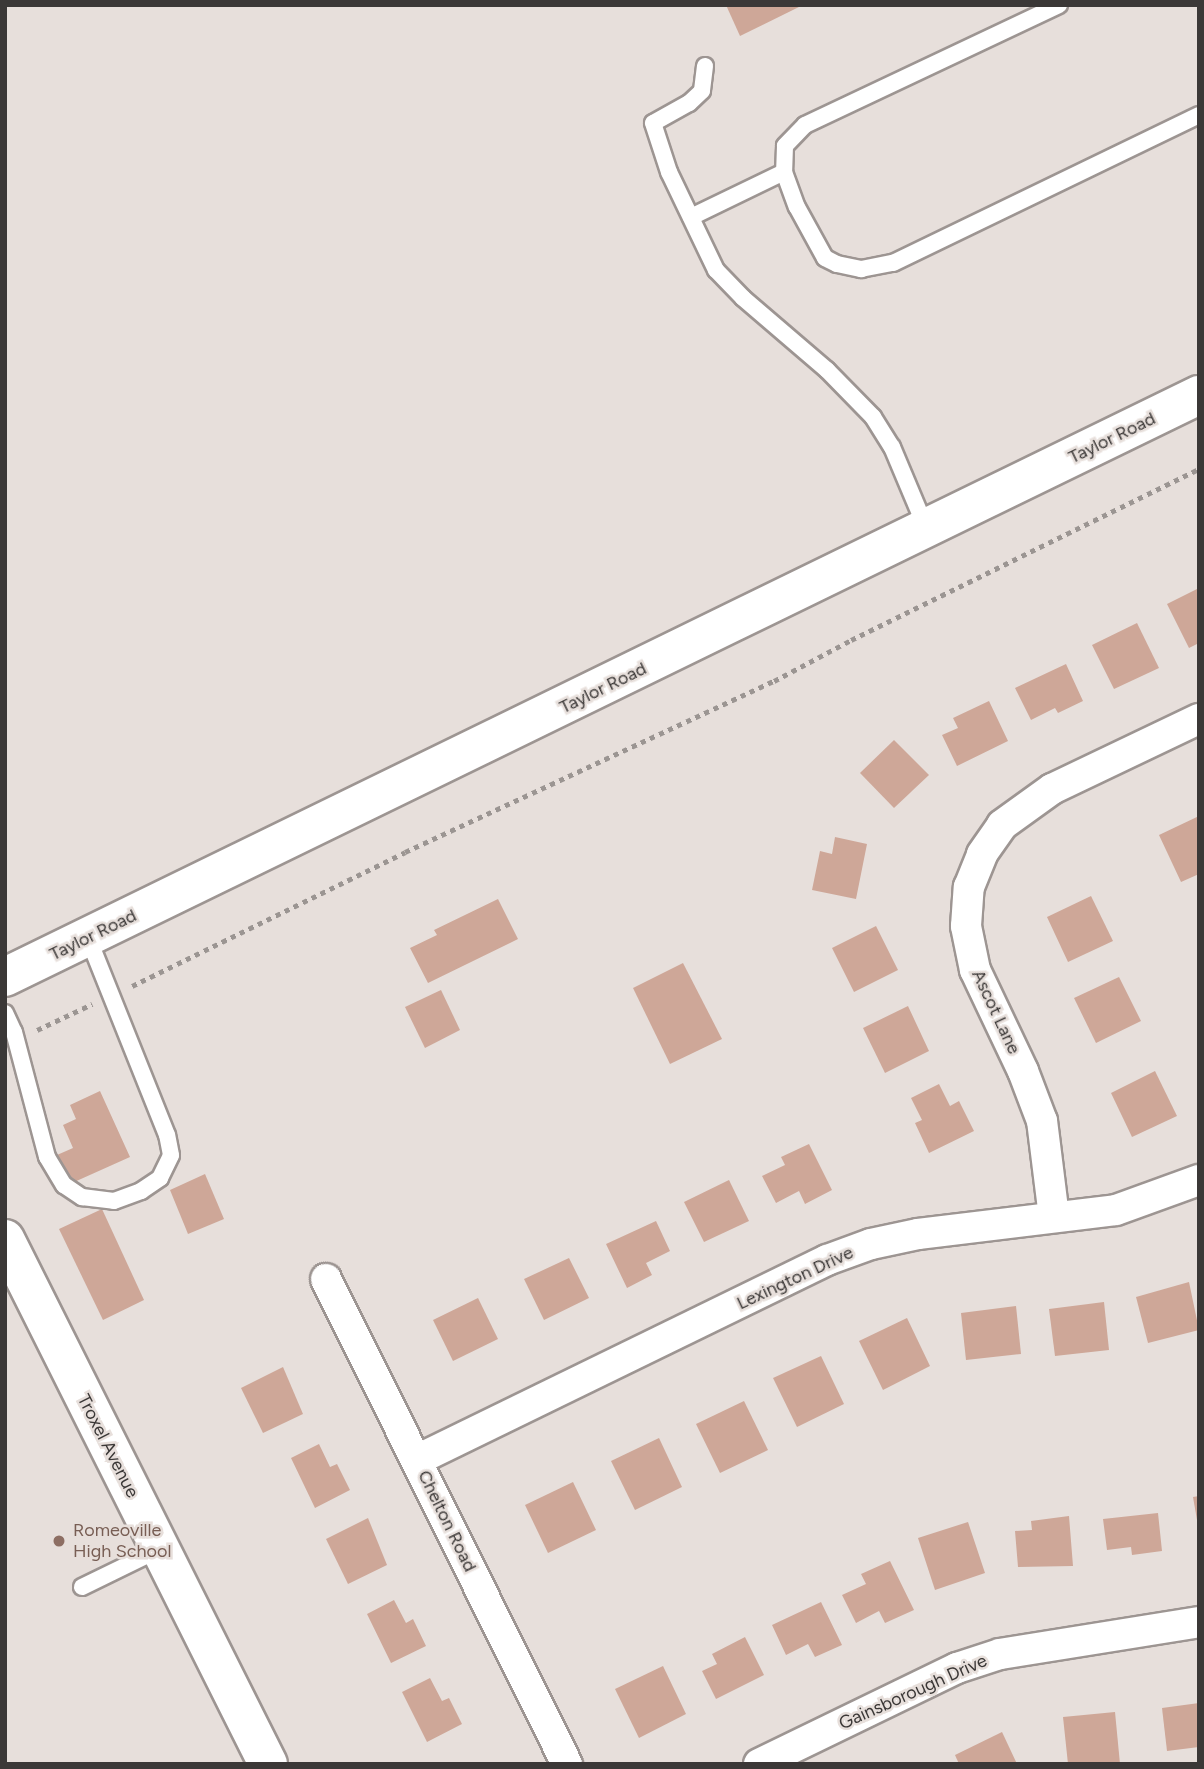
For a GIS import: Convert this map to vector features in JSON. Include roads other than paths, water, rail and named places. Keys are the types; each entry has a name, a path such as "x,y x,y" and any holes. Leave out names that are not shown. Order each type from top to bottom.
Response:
{"main road":[{"name":"Taylor Road","path":"5,977 1199,396"},
{"name":"Troxel Avenue","path":"5,1239 268,1764"}],"street":[{"name":"Ascot Lane","path":"1054,1217 1042,1121 1023,1071 975,970 966,926 969,887 982,855 1002,825 1052,789 1199,719"},
{"name":"Lexington Drive","path":"417,1460 827,1261 871,1244 918,1234 1116,1210 1199,1180"},
{"name":"Chelton Road","path":"326,1279 567,1764"},
{"name":"Gainsborough Drive","path":"759,1764 957,1668 1000,1654 1199,1622"}],"lane":[{"path":"1059,5 805,125 785,146 784,172 797,207 825,258 861,269 893,263 1199,115"},
{"path":"705,66 702,91 689,103 653,123 669,172 716,270 743,298 827,370 873,417 892,447 926,528"},
{"path":"691,217 784,172"},
{"path":"5,1013 16,1040 47,1157 64,1185 82,1196 114,1201 141,1191 160,1178 171,1155 156,1102 88,937"},
{"path":"82,1587 160,1549"}],"place":[{"name":"Romeoville High School","path":"59,1541"}]}
